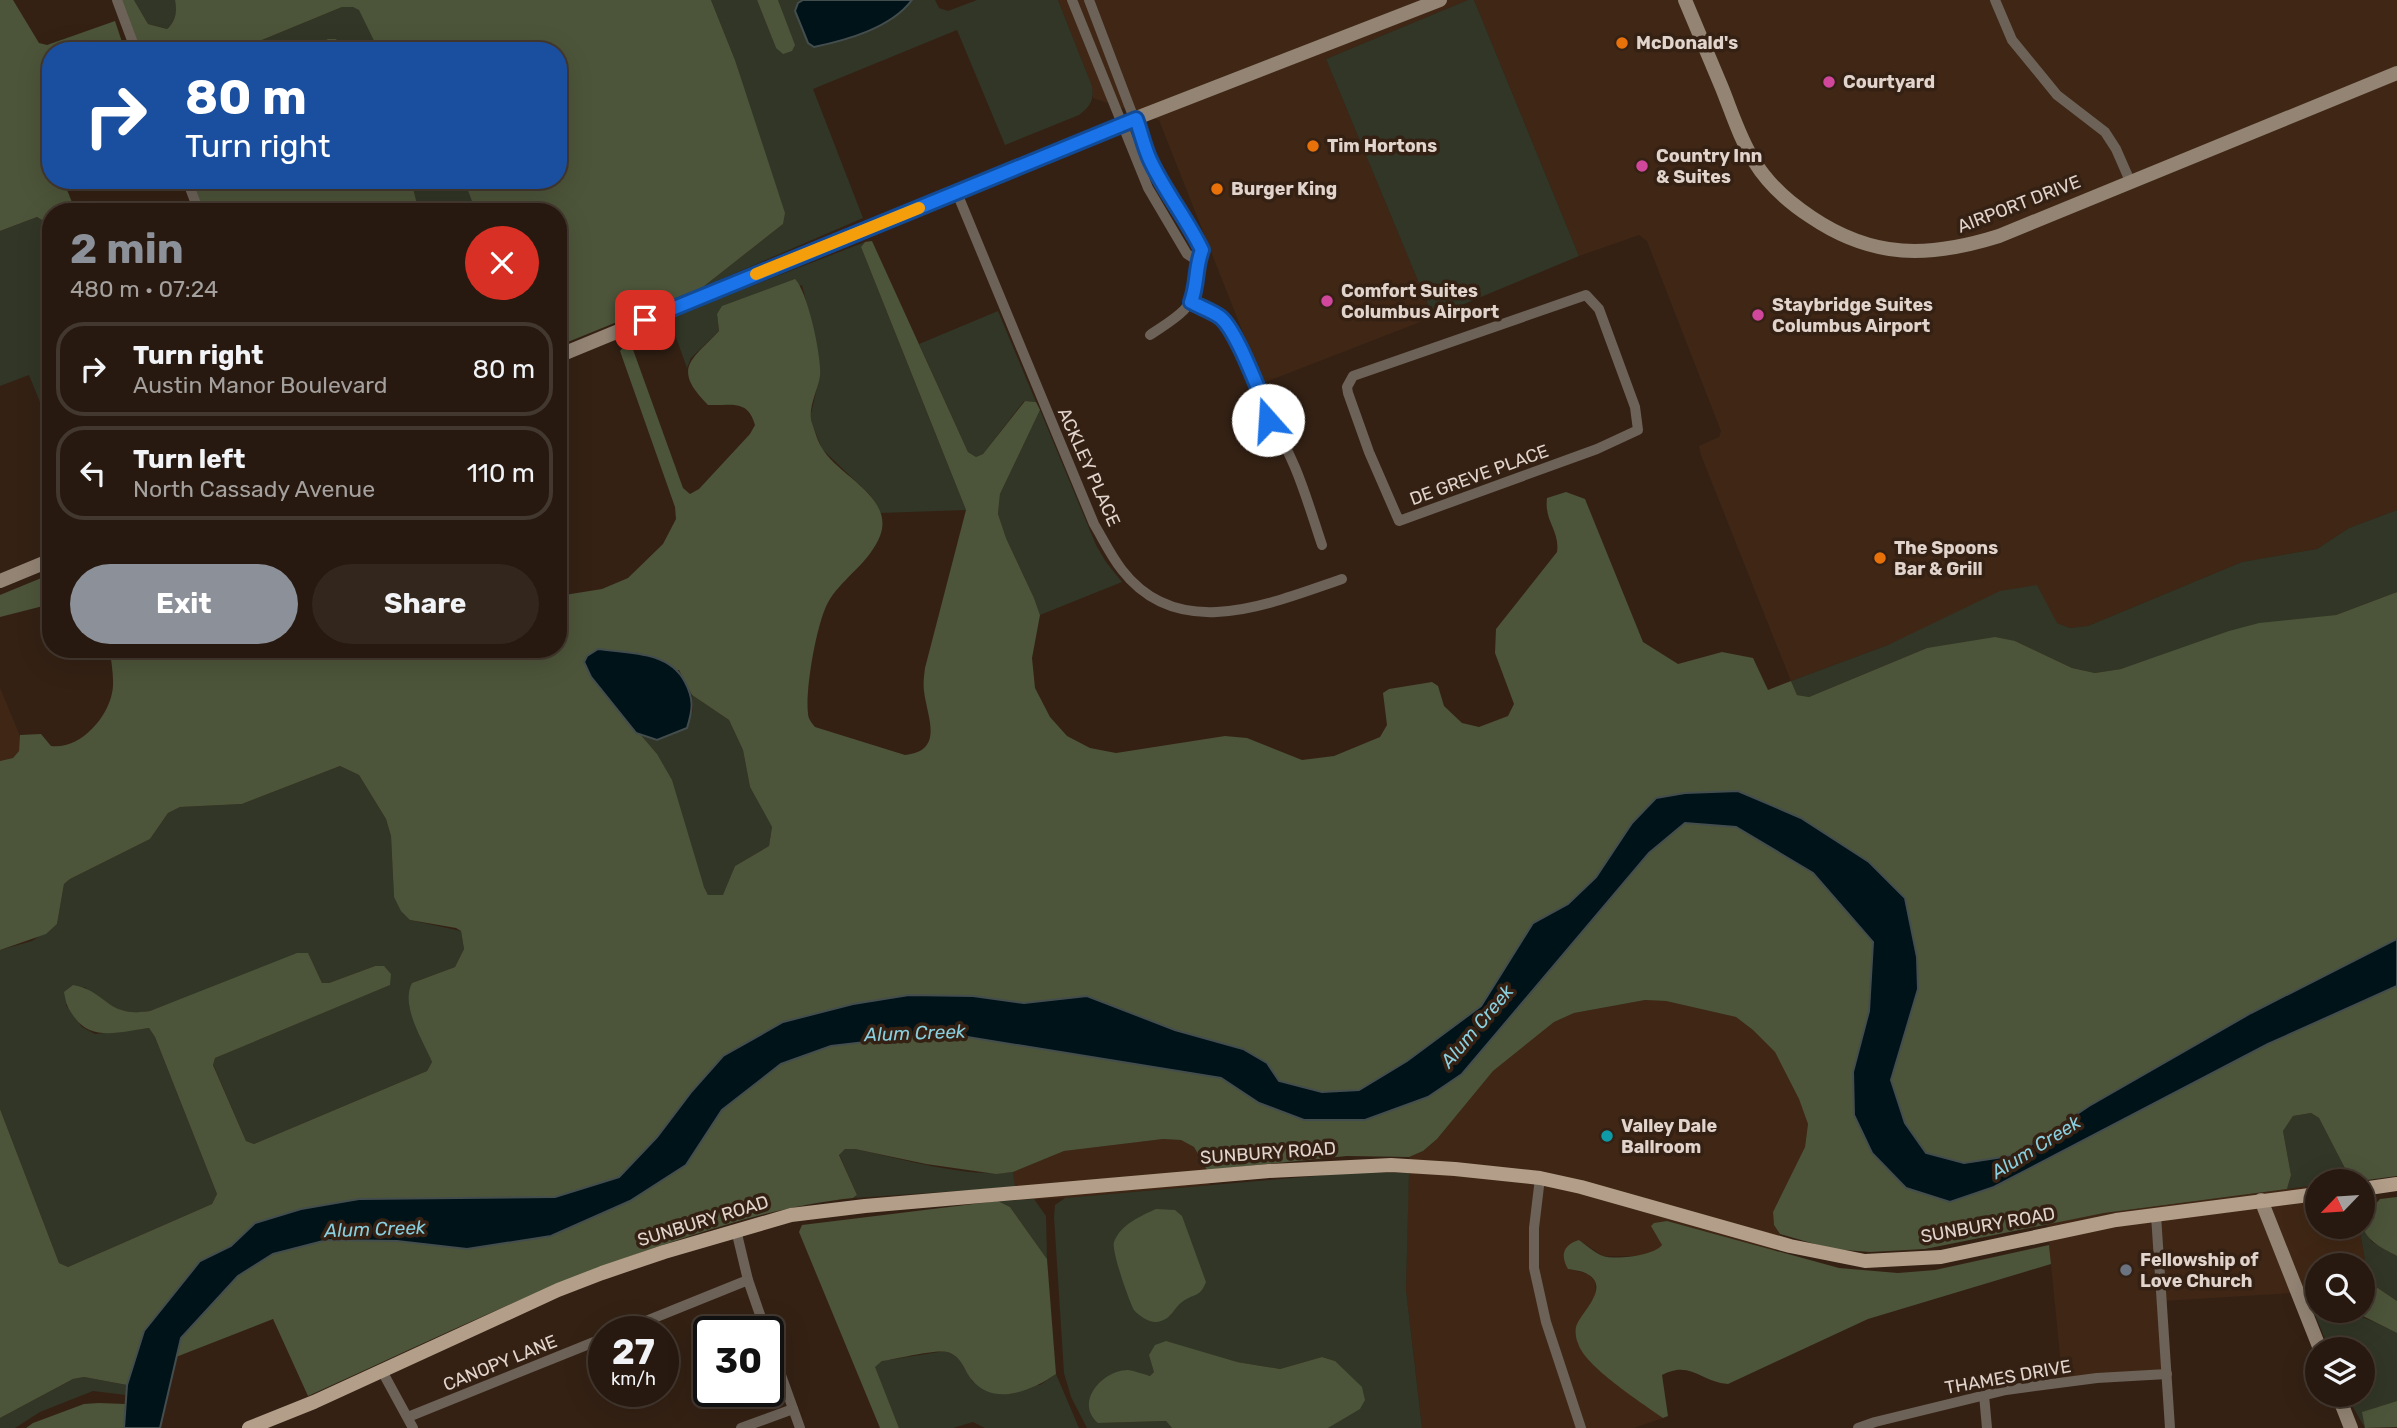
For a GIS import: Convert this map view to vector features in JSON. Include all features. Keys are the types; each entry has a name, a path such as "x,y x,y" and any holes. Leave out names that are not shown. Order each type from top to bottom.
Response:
{"main road":[{"path":"567,352 1122,124 1424,3 1440,0"},
{"name":"AIRPORT DRIVE","path":"1685,0 1737,127 1754,162 1777,191 1795,207 1845,237 1907,252 1964,247 1998,236 2397,73"},
{"path":"0,581 42,564"},
{"name":"SUNBURY ROAD","path":"249,1428 383,1371 558,1290 664,1251 791,1216 865,1206 1269,1171 1391,1165 1540,1178 1644,1204 1790,1247 1866,1261 1941,1257 2116,1220 2305,1195"},
{"path":"2375,1187 2397,1184"},
{"path":"2261,1200 2315,1337"},
{"path":"2343,1407 2351,1428"}],"street":[{"path":"117,0 133,42"},
{"path":"1072,0 1148,188 1187,254 1198,261"},
{"path":"1088,0 1149,158 1202,250 1198,261 1197,286 1191,302 1182,313 1150,335"},
{"path":"1995,0 2011,40 2057,95 2105,132 2130,181"},
{"name":"ACKLEY PLACE","path":"957,193 1094,524 1123,571 1146,593 1185,612 1230,613 1342,579"},
{"name":"DE GREVE PLACE","path":"1586,295 1599,309 1636,407 1638,430 1597,449 1399,520 1369,452 1348,394 1347,387 1353,376 1586,295"},
{"path":"1191,302 1219,316 1238,344 1269,414 1268,420 1301,482 1322,545"},
{"path":"1540,1178 1534,1228 1534,1268 1546,1322 1581,1428"},
{"path":"2156,1215 2170,1428"},
{"path":"736,1230 748,1280 760,1316"},
{"path":"659,1316 748,1280"},
{"name":"CANOPY LANE","path":"408,1417 588,1344"},
{"path":"383,1371 413,1428"},
{"name":"THAMES DRIVE","path":"1858,1428 2006,1390 2097,1378 2167,1374"},
{"path":"784,1384 800,1428"},
{"path":"1984,1395 1987,1428"},
{"path":"741,1428 793,1409"}],"shaded area":[{"path":"1058,0 1468,0 1326,59 1433,317 1263,383 1159,120 1093,98 1092,86"},
{"path":"1474,0 2397,0 2397,510 2349,528 2317,549 2242,562 2088,626 2070,628 2057,623 1888,645 1791,681 1701,455 1699,446 1719,437 1721,431 1647,241 1639,235 1579,256"},
{"path":"0,688 20,736 19,751 13,758 0,761"},
{"path":"1645,1000 1666,1001 1736,1017 1775,1052 1799,1099 1808,1124 1805,1147 1773,1212 1774,1225 1780,1234 1775,1251 1667,1221 1662,1245 1657,1251 1637,1256 1603,1256 1579,1240 1568,1269 1589,1274 1595,1282 1596,1294 1576,1328 1599,1370 1663,1418 1634,1428 1422,1428 1406,1290 1409,1157 1423,1151 1437,1139 1493,1071 1554,1022 1574,1013"},
{"path":"1163,1139 1181,1140 1194,1147 1207,1170 1209,1185 1016,1200 1013,1172 1064,1151"},
{"path":"2305,1187 2305,1239 2361,1239 2364,1253 2305,1253 2305,1292 2162,1301 2165,1377 2063,1385 2047,1224 2104,1213"}],"green space":[{"path":"0,0 13,0 42,44 42,189 67,189 72,203 42,203 42,220 37,217 0,231"},
{"path":"121,0 134,0 148,24 167,29 175,16 175,0 711,0 735,60 785,213 783,224 703,287 567,342 567,203 473,203 467,189 567,189 567,42 375,42 359,10 342,7 257,42 137,42"},
{"path":"134,0 175,0 176,12 172,23 167,29 148,24"},
{"path":"711,0 757,0 776,48 794,45 778,0 935,0 939,8 948,11 977,0 1058,0 1092,86 1092,99 1079,115 1005,145 957,30 813,89 863,218 703,287 783,224 735,60"},
{"path":"757,0 778,0 795,45 792,51 783,54 776,48"},
{"path":"1468,0 1474,0 1579,256 1433,317 1326,59"},
{"path":"342,7 353,7 359,9 375,42 339,42 336,39 328,39 320,42 257,42"},
{"path":"115,21 122,42 56,42"},
{"path":"336,39 339,42 320,42"},
{"path":"195,189 413,189 417,203 200,203"},
{"path":"413,189 467,189 473,203 417,203"},
{"path":"37,217 42,220 42,407 29,375 0,386 0,231"},
{"path":"872,241 968,452 976,457 983,454 1025,401 1036,402 1040,410 1000,494 998,514 1040,615 1032,658 1035,688 1050,717 1067,736 1090,748 1116,753 1225,736 1247,738 1302,760 1334,756 1380,737 1387,725 1383,693 1389,689 1432,682 1438,686 1444,706 1462,723 1479,727 1508,716 1514,704 1495,653 1496,629 1557,552 1547,498 1566,492 1585,499 1643,642 1678,664 1722,652 1753,658 1768,690 1791,681 1797,695 1809,697 1927,648 1995,637 2015,641 2072,668 2095,673 2121,669 2259,623 2336,615 2397,592 2397,939 2251,1013 2089,1106 2016,1155 1964,1163 1927,1153 1905,1123 1891,1080 1918,989 1802,818 1632,823 1596,877 1568,904 1533,923 1481,1006 1407,1061 1359,1090 1322,1092 1279,1081 1267,1063 1243,1049 1175,1030 1087,996 1024,1003 973,996 909,995 853,1004 783,1022 723,1056 657,1137 619,1177 555,1197 359,1199 255,1223 231,1246 200,1261 144,1331 127,1385 84,1377 73,1379 0,1418 0,1109 59,1263 68,1267 212,1204 217,1194 155,1037 149,1028 109,1033 90,1030 73,1015 64,992 73,985 85,988 124,1011 150,1011 297,953 308,953 322,983 329,983 375,966 384,966 391,974 390,985 215,1058 213,1065 246,1141 254,1144 427,1071 432,1062 414,1023 409,992 412,983 455,967 464,949 461,931 410,920 401,911 394,897 391,836 386,819 359,775 340,766 242,804 180,807 168,813 150,839 64,884 57,924 46,934 0,950 0,761 13,758 19,751 20,735 41,734 51,746 61,746 72,743 90,731 104,713 112,693 111,658 567,658 567,595 602,589 628,578 663,544 676,519 675,507 620,351 626,344 631,344 683,488 690,494 699,489 750,434 755,425 748,411 743,408 708,405 690,382 689,365 719,331 717,314 722,306 795,279 805,297 819,355 820,376 811,412 816,436 829,458 872,498 882,522 875,546 836,591 825,608 810,672 809,717 815,727 905,755 917,752 925,747 931,731 924,688 925,668 966,510 861,247 865,242","holes":["679,670 692,695 729,720 743,750 750,787 772,827 769,846 735,866 723,895 708,895 672,780 657,754 591,677"]},
{"path":"865,242 861,247 966,510 880,513 870,495 822,449 810,418 820,374 814,332 802,285 717,314 719,331 691,358 687,368 669,318"},
{"path":"998,311 1036,402 1024,401 983,454 976,457 968,452 919,344"},
{"path":"1040,410 1096,545 1122,582 1040,615 998,514 1000,494"},
{"path":"2397,510 2397,592 2336,615 2315,618 2121,669 2095,673 2072,668 2015,641 1927,648 1809,697 1797,695 1791,681 1888,645 2000,591 2037,585 2057,623 2070,628 2088,626 2242,562 2317,549 2349,528"},
{"path":"42,578 42,606 0,617 0,595"},
{"path":"692,695 729,720 743,750 750,787 772,827 769,846 735,866 724,895 708,895 636,733 658,740 687,728 693,710"},
{"path":"340,766 359,775 386,819 391,836 394,897 410,920 461,931 464,949 455,967 412,983 409,1006 432,1062 427,1071 254,1144 246,1141 213,1064 215,1058 389,985 375,966 329,983 322,983 308,954 150,1011 139,1012 114,1008 84,987 66,1005 82,1027 95,1034 149,1028 155,1037 217,1194 212,1204 68,1267 59,1263 0,1109 0,950 32,941 57,924 64,884 150,839 168,813 180,807 242,804"},
{"path":"1685,823 1736,827 1813,873 1873,942 1869,1011 1853,1072 1872,1153 1994,1187 2268,1044 2397,986 2397,1176 2375,1179 2375,1169 2345,1169 2319,1118 2311,1113 2293,1116 2283,1131 2291,1175 2287,1189 2104,1213 1925,1249 1870,1252 1832,1249 1780,1234 1774,1225 1773,1212 1805,1147 1808,1124 1799,1099 1775,1052 1736,1017 1666,1001 1645,1000 1574,1013 1554,1022 1493,1071 1437,1139 1423,1151 1409,1157 1347,1156 1207,1170 1194,1147 1181,1140 1163,1139 1064,1151 1013,1172 996,1174 845,1149 839,1155 857,1195 853,1198 767,1214 636,1254 494,1311 308,1396 273,1319 176,1357 181,1338 238,1276 273,1254 327,1240 397,1241 551,1236 630,1201 686,1165 722,1110 781,1064 831,1046 943,1033 1221,1078 1259,1103 1365,1120 1529,996 1649,853"},
{"path":"2311,1113 2319,1118 2345,1169 2305,1169 2305,1187 2287,1189 2291,1175 2283,1131 2293,1116"},
{"path":"845,1149 954,1170 1013,1172 1015,1187 854,1198 857,1195 839,1154"},
{"path":"1361,1172 1409,1173 1406,1290 1422,1428 1328,1428 1331,1425 1335,1361 1322,1357 1280,1369 1237,1362 1154,1372 1150,1376 1134,1372 1098,1423 1166,1421 1172,1428 1087,1428 1071,1397 1064,1373 1055,1205 1065,1198"},
{"path":"2397,1197 2397,1256 2370,1239 2375,1239 2375,1205 2380,1199"},
{"path":"1034,1199 1046,1216 1047,1259 1010,1207 998,1201"},
{"path":"998,1201 1010,1207 1047,1259 1056,1374 1025,1390 1002,1394 981,1388 972,1380 959,1360 947,1352 882,1361 875,1367 899,1428 880,1428 799,1232 802,1225"},
{"path":"1156,1209 1175,1210 1182,1216 1206,1282 1199,1293 1182,1302 1169,1317 1154,1322 1134,1310 1121,1276 1114,1242 1126,1225"},
{"path":"1667,1221 1839,1268 1898,1273 1935,1270 2049,1245 2051,1264 1868,1319 1728,1384 1688,1371 1672,1371 1662,1375 1668,1416 1663,1418 1615,1384 1583,1352 1577,1340 1576,1327 1595,1294 1595,1281 1587,1274 1568,1269 1564,1255 1569,1245 1579,1240 1597,1253 1609,1257 1651,1252 1662,1245 1651,1226"},
{"path":"2361,1239 2370,1239 2397,1256 2397,1301 2375,1286 2375,1253 2364,1253"},
{"path":"2375,1286 2397,1301 2397,1333 2375,1322"},
{"path":"2319,1323 2375,1323 2397,1333 2397,1401 2363,1412 2365,1428 2353,1407 2375,1407 2375,1337 2324,1337"},
{"path":"1166,1341 1237,1362 1280,1369 1322,1357 1335,1361 1362,1387 1365,1400 1360,1409 1328,1428 1172,1428 1166,1421 1098,1423 1091,1415 1089,1406 1094,1389 1109,1375 1118,1371 1128,1370 1150,1376 1154,1372 1149,1355 1155,1345"},
{"path":"945,1351 958,1357 973,1382 1040,1385 1056,1374 1079,1428 985,1428 973,1422 953,1428 899,1428 874,1367 882,1361"},
{"path":"84,1377 127,1385 126,1395 93,1391 40,1412 15,1428 0,1428 0,1418 73,1379"},
{"path":"2397,1401 2397,1427 2365,1428 2362,1412"},
{"path":"84,1404 125,1404 124,1428 26,1428"}],"water":[{"path":"803,0 912,0 892,18 868,31 814,47 808,43 795,11 798,3"},
{"path":"598,649 647,655 669,664 685,682 690,694 691,710 687,728 657,740 636,733 591,677 584,662 587,656"},
{"name":"Alum Creek","path":"1738,791 1801,818 1869,862 1905,898 1917,957 1918,989 1891,1080 1905,1123 1926,1153 1964,1163 2016,1155 2089,1106 2251,1013 2397,939 2397,986 2268,1044 1994,1187 1950,1202 1906,1188 1872,1153 1854,1115 1853,1072 1869,1011 1873,942 1813,873 1736,827 1685,823 1649,853 1462,1074 1428,1097 1365,1120 1304,1120 1259,1103 1221,1078 943,1033 831,1046 781,1064 722,1110 686,1165 630,1201 551,1236 467,1249 397,1241 327,1240 273,1254 238,1276 181,1338 160,1428 124,1428 127,1385 144,1331 200,1261 231,1246 255,1223 301,1209 359,1199 555,1197 619,1177 657,1137 723,1056 783,1022 853,1004 909,995 973,996 1024,1003 1087,996 1175,1030 1243,1049 1267,1063 1279,1081 1322,1092 1359,1090 1407,1061 1481,1006 1533,923 1568,904 1596,877 1632,823 1656,798 1685,793"}],"slow traffic":[{"path":"756,274 919,208"}],"place":[{"name":"McDonald's","path":"1622,43"},
{"name":"Courtyard","path":"1829,82"},
{"name":"Tim Hortons","path":"1313,146"},
{"name":"Country Inn & Suites","path":"1642,166"},
{"name":"Burger King","path":"1217,189"},
{"name":"Comfort Suites Columbus Airport","path":"1327,301"},
{"name":"Staybridge Suites Columbus Airport","path":"1758,315"},
{"name":"The Spoons Bar & Grill","path":"1880,558"},
{"name":"Valley Dale Ballroom","path":"1607,1136"},
{"name":"Fellowship of Love Church","path":"2126,1270"}],"route":[{"path":"645,320 1136,119 1149,158 1202,250 1198,261 1197,286 1191,302 1224,321 1238,344 1269,414 1268,420"}]}
